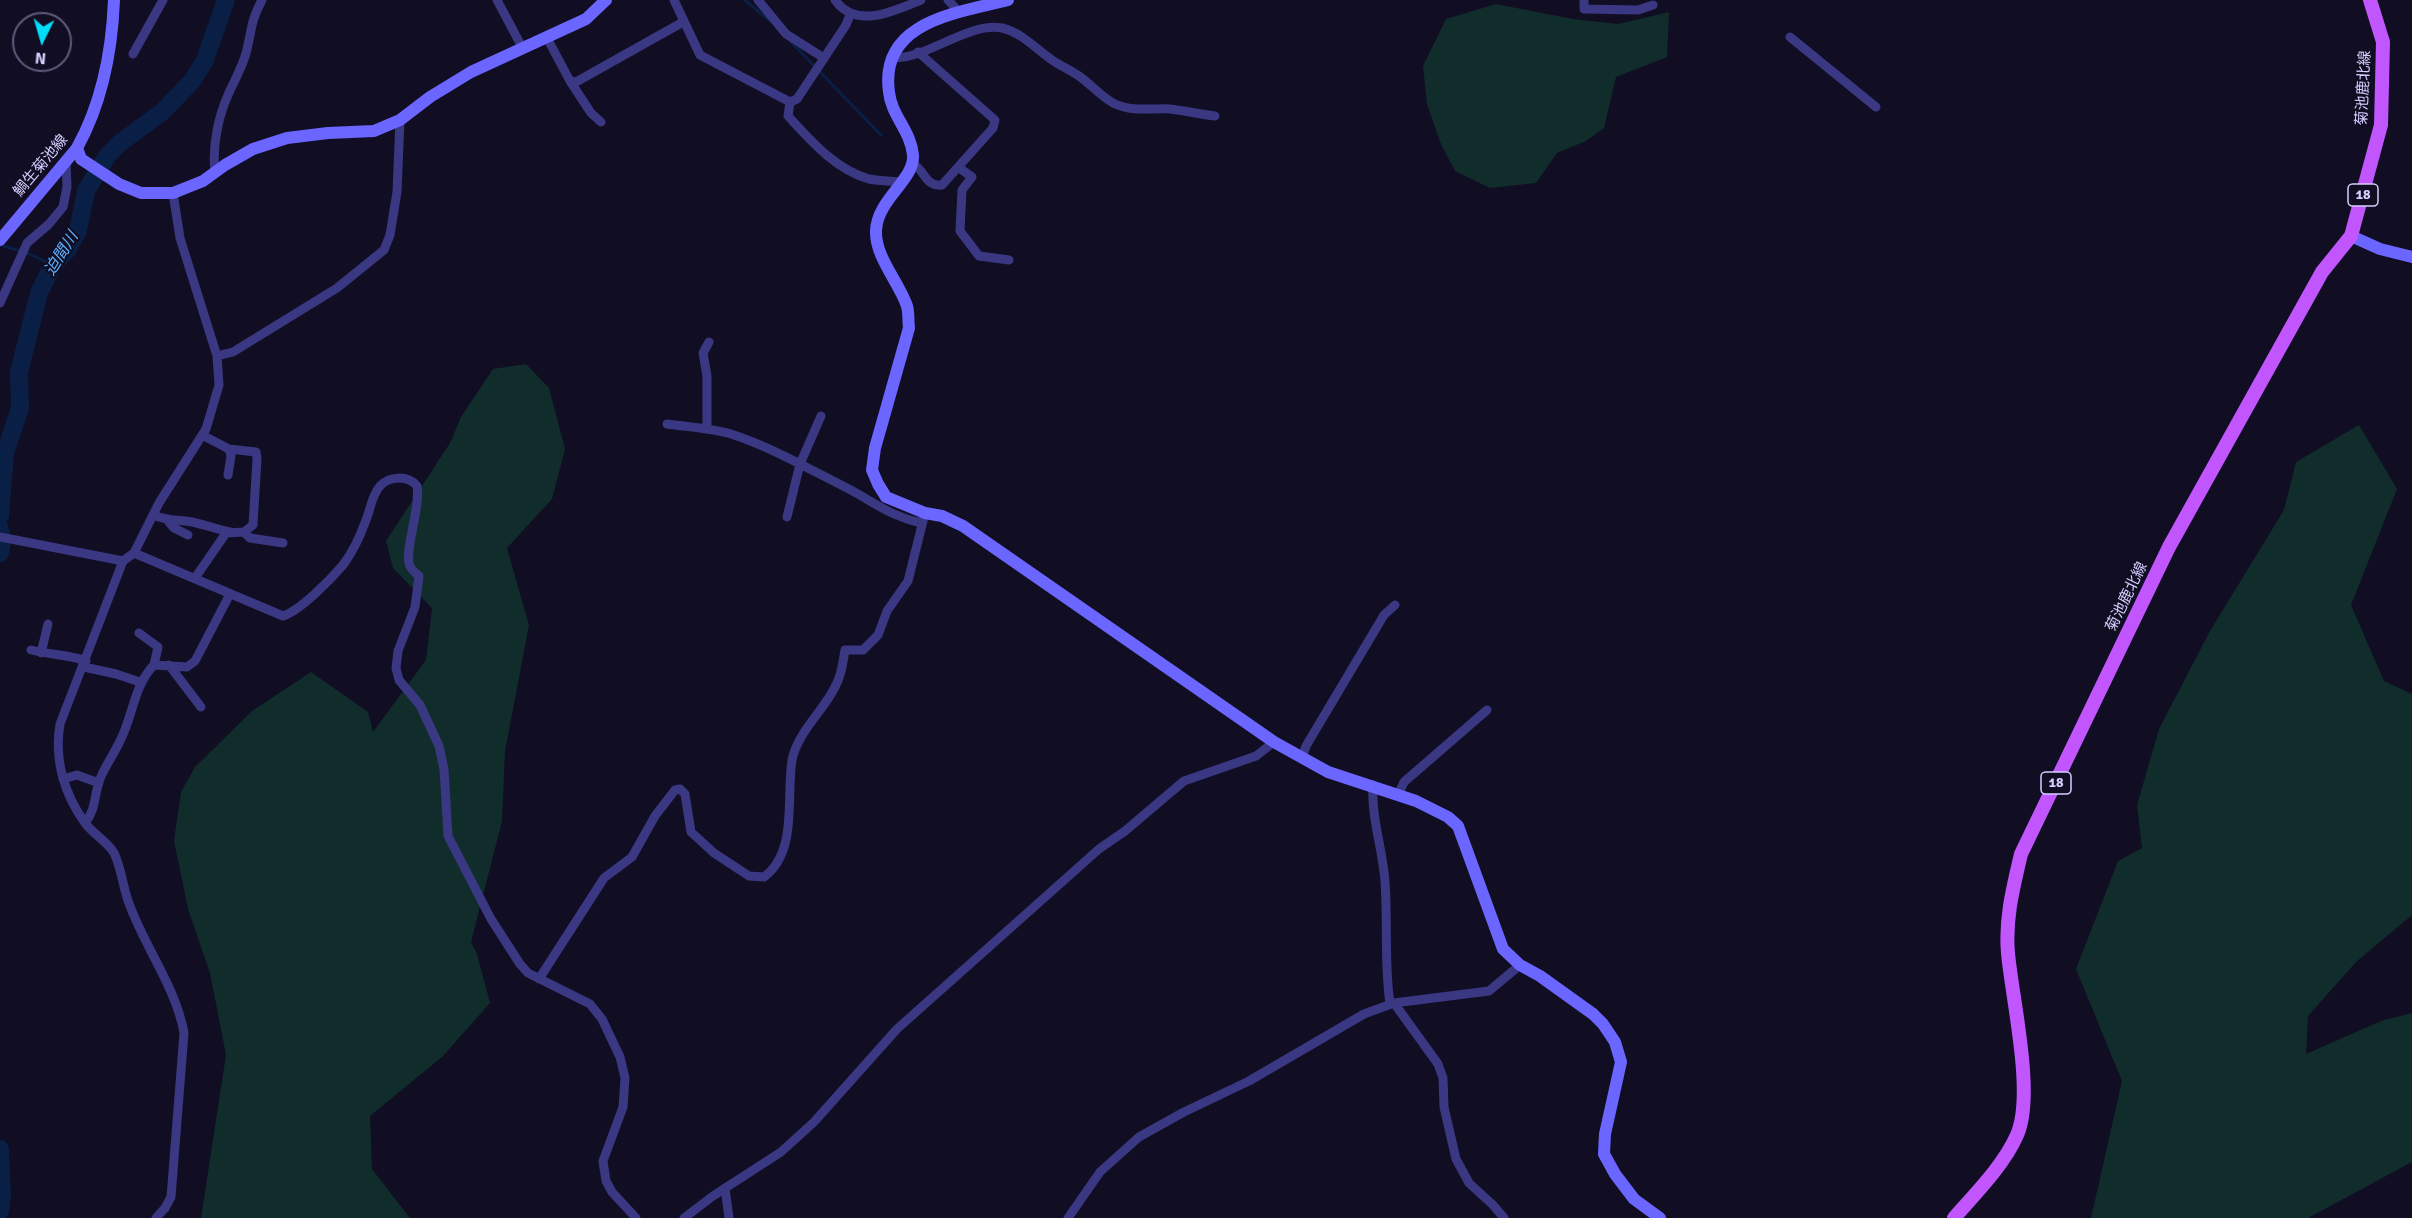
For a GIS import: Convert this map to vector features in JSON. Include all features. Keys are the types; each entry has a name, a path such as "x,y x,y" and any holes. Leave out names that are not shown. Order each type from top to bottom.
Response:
{"main road":[{"name":"菊池鹿北線","path":"1954,1218 1986,1182 2017,1134 2024,1100 2008,951 2009,908 2021,854 2169,548 2322,272 2352,236 2381,125 2383,42 2370,0"}],"street":[{"name":"鯛生菊池線","path":"0,240 5,225 66,161 79,154 103,83 114,0"},
{"path":"133,54 163,0"},
{"path":"215,172 214,161 219,121 226,97 246,53 252,19 262,0"},
{"path":"497,0 523,49"},
{"path":"79,154 119,184 141,193 174,193 192,186 253,149 287,138 374,131 400,120 430,97 471,72 586,19 606,0"},
{"path":"674,0 700,55 790,102"},
{"path":"758,0 786,34 824,58"},
{"path":"835,0 850,15 896,12 921,0"},
{"path":"948,0 960,13"},
{"path":"923,518 886,497 872,470 875,448 909,328 908,308 878,246 876,230 880,213 889,196 902,182 913,164 910,144 903,125 894,111 888,91 893,57 902,39 918,27 1008,0"},
{"path":"1584,0 1584,9 1638,10 1653,5"},
{"path":"790,102 797,99 850,15"},
{"path":"570,81 576,82 683,22"},
{"path":"893,57 904,58 938,43 983,29 998,27 1014,31 1117,105 1133,109 1170,109 1215,116"},
{"path":"1790,37 1876,107"},
{"path":"547,38 570,81 591,113 601,122"},
{"path":"913,164 920,167 928,182 938,186 942,185 993,128 995,120 918,52"},
{"path":"790,102 788,116 832,160 859,176 873,180 902,182"},
{"path":"217,356 233,352 337,288 384,250 390,235 397,192 400,120"},
{"path":"0,303 27,243 49,224 63,207 67,187 66,161"},
{"path":"958,167 972,177 962,190 960,231 979,256 1009,260"},
{"path":"156,1218 171,1197 184,1033 182,1022 175,1002 129,905 113,852 85,823 63,779 57,744 58,734 123,561 134,553 153,515 206,429 219,386 217,356 180,238 174,193"},
{"path":"2352,236 2380,249 2412,257"},
{"path":"707,429 707,376 703,353 709,342"},
{"path":"787,517 800,464 820,416"},
{"path":"667,424 732,434 800,464 855,492 885,511 923,518 942,516 963,526 1274,742 1328,772 1373,785 1448,817 1458,826 1503,949 1520,965 1540,976 1593,1014 1616,1042 1621,1062 1605,1134 1604,1154 1615,1174 1634,1199 1660,1218"},
{"path":"169,522 179,520 230,532 244,532 253,525 256,452 229,449 202,435"},
{"path":"228,475 231,456 229,449"},
{"path":"134,553 283,616 292,613 343,565 367,520 373,495 382,484 393,478 406,479 414,483 419,496 418,512 407,557 410,567 419,576 415,607 399,651 396,668 399,680 420,705 439,746 444,769 447,836 457,857 520,964 528,973 590,1004 602,1019 620,1057 626,1078 623,1107 603,1161 606,1181 612,1192 636,1218"},
{"path":"153,515 169,522 174,528 188,535"},
{"path":"539,979 568,930 604,878 632,857 655,816 675,790 680,789 685,794 691,832 714,853 749,876 764,877 774,870 785,843 795,751 805,731 837,684 845,650 863,650 878,634 887,611 908,581 923,518"},
{"path":"195,578 225,533 230,532"},
{"path":"244,532 250,538 283,543"},
{"path":"0,537 123,561"},
{"path":"154,665 187,667 195,661 230,594"},
{"path":"1302,758 1306,746 1384,615 1395,605"},
{"path":"48,624 36,652 50,656 72,656 85,664 140,682"},
{"path":"85,823 92,814 99,783 128,722 140,682 154,665 158,647 139,633"},
{"path":"169,665 201,707"},
{"path":"1398,795 1404,782 1487,710"},
{"path":"684,1218 781,1152 814,1122 897,1029 1099,849 1125,831 1184,782 1256,756 1274,742"},
{"path":"63,779 77,775 99,783"},
{"path":"1373,785 1372,801 1385,882 1386,971 1392,1003 1438,1064 1443,1078 1444,1107 1456,1159 1469,1183 1494,1205 1504,1218"},
{"path":"1068,1218 1100,1172 1139,1137 1184,1112 1249,1082 1364,1014 1392,1003 1489,992 1520,965"},
{"path":"725,1188 729,1218"}],"green space":[{"path":"1496,4 1573,19 1618,24 1669,12 1667,57 1616,77 1604,128 1586,141 1557,153 1536,183 1490,188 1455,171 1441,144 1427,104 1423,66 1446,19"},
{"path":"526,364 549,388 565,449 552,499 507,548 529,625 505,751 502,821 471,942 477,954 490,1003 442,1057 370,1116 372,1169 410,1218 201,1218 226,1055 210,973 188,909 174,841 181,792 195,767 252,711 311,672 368,712 373,732 426,660 432,608 393,568 386,541 450,443 461,417 493,369"},
{"path":"2359,425 2397,489 2351,605 2384,681 2412,694 2412,915 2356,962 2308,1016 2306,1054 2381,1021 2412,1013 2412,1162 2308,1218 2091,1218 2122,1081 2076,969 2118,861 2142,848 2137,805 2159,729 2210,631 2284,510 2296,462"}],"waterway":[{"name":"迫間川","path":"0,516 5,453 20,408 19,372 39,293 53,265 68,249 78,230 86,191 107,156 120,143 162,112 192,81 204,62 226,0"},
{"path":"745,0 769,20"},
{"path":"791,42 881,135"},
{"path":"0,245 27,253 53,265"},
{"name":"迫間川","path":"0,529 2,542 0,553"},
{"name":"迫間川","path":"0,1149 2,1196 0,1211"}]}
